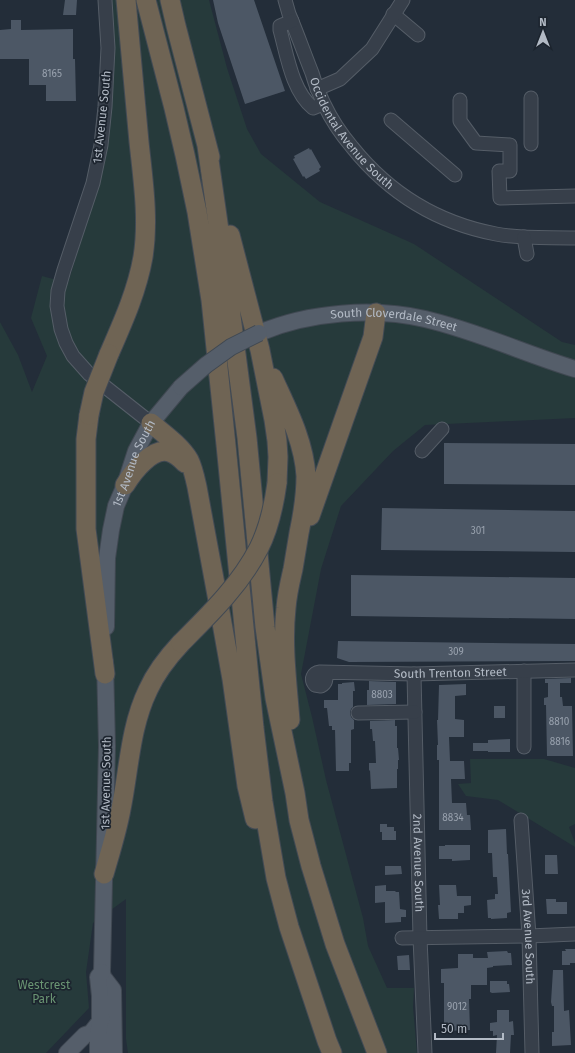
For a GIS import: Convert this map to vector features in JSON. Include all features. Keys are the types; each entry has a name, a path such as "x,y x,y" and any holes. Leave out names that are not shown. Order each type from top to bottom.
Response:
{"highway":[{"path":"105,674 86,529 86,439 94,392 121,328 139,275 145,242 146,212 126,0"},
{"path":"146,0 185,155 197,212 211,300 254,728 263,802 276,878 289,927 332,1053"},
{"path":"104,874 121,810 139,712 148,690 168,657 229,594 245,572 260,547 268,525 274,504 277,483 277,440 260,342 207,146 170,0"},
{"path":"207,146 247,438 269,657 275,698 296,793"},
{"path":"293,567 373,337 376,313"},
{"path":"260,342 296,431 306,474 306,493 288,590 284,645 296,793 301,827 322,905 335,944 377,1053"},
{"path":"151,423 183,453 188,460 197,487 232,679 247,786 258,833 266,858 276,878"},
{"path":"125,485 134,472 153,455 159,453 169,452 174,454 192,470"}],"main road":[{"name":"South Cloverdale Street","path":"260,342 276,318 298,310 334,303 389,303 409,306 511,340 527,353"},
{"name":"South Cloverdale Street","path":"151,423 181,387 231,348 260,342 274,327 325,315 352,313 405,315 461,330 550,362 575,369"},
{"name":"1st Avenue South","path":"100,977 107,746 105,674 107,558 116,506 125,485 136,451 151,423"},
{"path":"100,977 103,977 113,988 114,1053"},
{"path":"100,977 94,992 94,1001 91,1014 86,1024 81,1029 93,1031 104,1042 106,1053"},
{"path":"98,1053 93,1031 100,996 100,977"},
{"path":"67,1053 93,1031 108,1010 112,1000 113,990"}],"street":[{"name":"1st Avenue South","path":"105,0 108,48 101,145 93,183 58,291 57,306 61,329 73,356 89,374 151,423"},
{"name":"Occidental Avenue South","path":"285,0 323,104 344,136 364,162 382,179 414,203 441,217 478,230 524,237 575,238"},
{"path":"318,89 340,79 372,49 403,0"},
{"path":"393,14 418,35"},
{"path":"292,21 280,26 280,30 293,76 299,90 313,108 323,104"},
{"path":"531,98 531,144"},
{"path":"460,100 460,121 476,144 510,144 510,171 499,171 500,198 575,196"},
{"path":"391,120 455,175"},
{"path":"524,237 527,254"},
{"path":"422,451 442,429"},
{"name":"South Trenton Street","path":"326,673 414,674 575,670"},
{"path":"524,671 524,747"},
{"name":"2nd Avenue South","path":"414,674 420,938 425,1053"},
{"path":"358,713 415,712"},
{"name":"3rd Avenue South","path":"521,820 529,936 532,1053"},
{"path":"402,938 575,934"}],"green space":[{"name":"Westcrest Park","path":"112,0 209,0 227,68 247,129 261,154 320,202 414,244 562,342 575,345 575,418 425,425 393,451 341,506 321,569 301,674 326,780 363,918 368,946 387,988 414,988 413,1007 417,1053 128,1053 126,1039 126,899 93,923 86,972 89,1008 46,1053 0,1053 0,322 18,355 32,392 47,356 31,318 42,276 68,283 99,182 114,51"},
{"path":"470,759 544,759 575,768 575,824 569,827 575,847 498,800 466,796 458,784 471,783"}],"building":[{"path":"65,0 77,0 76,15 63,15"},
{"path":"213,0 254,0 285,91 245,104 218,23"},
{"path":"11,20 21,20 21,30 73,29 73,59 75,59 76,101 46,101 46,85 29,85 29,59 0,59 0,30 11,29"},
{"path":"309,148 321,167 319,169 320,171 306,179 304,176 303,177 293,159 295,158 294,156"},
{"path":"444,443 575,444 575,485 444,484"},
{"path":"382,508 575,511 575,552 381,550"},
{"path":"351,575 575,578 575,619 351,616"},
{"path":"338,641 575,644 575,661 349,662 337,658"},
{"path":"571,678 571,683 560,683 560,697 562,697 563,706 572,706 573,756 547,756 546,705 544,705 544,698 548,697 548,683 545,683 545,679"},
{"path":"369,681 396,682 396,704 367,705 367,690 369,690"},
{"path":"354,682 355,691 353,691 353,707 350,713 354,720 354,729 351,730 351,763 349,763 349,771 336,771 335,730 332,730 332,726 329,726 327,708 324,708 324,700 338,700 338,684"},
{"path":"466,684 466,695 455,696 455,719 464,720 464,737 449,737 450,761 464,761 465,779 451,779 452,803 466,803 467,815 470,815 471,830 439,830 439,760 437,760 437,720 439,685"},
{"path":"494,706 505,706 505,718 494,718"},
{"path":"395,720 395,726 397,726 397,748 399,760 397,769 397,788 371,789 369,763 376,763 375,741 373,741 372,729 370,729 370,721"},
{"path":"510,739 510,752 473,751 473,743 488,743 488,740"},
{"path":"380,824 387,824 387,827 394,827 394,831 396,831 396,840 382,840"},
{"path":"506,829 511,912 507,913 507,918 491,919 488,918 487,900 495,899 495,894 498,894 497,877 493,877 492,853 488,853 488,830"},
{"path":"470,845 470,860 452,861 452,859 439,859 439,846"},
{"path":"545,855 557,855 558,874 545,874"},
{"path":"385,866 401,866 402,874 385,875"},
{"path":"386,885 386,891 399,892 400,909 406,910 406,917 401,917 401,922 385,923 385,902 375,903 375,886"},
{"path":"439,885 456,885 457,896 471,896 471,905 464,906 464,913 458,913 458,919 439,919"},
{"path":"546,899 556,899 556,902 567,902 567,914 547,914"},
{"path":"565,949 575,949 575,963 570,963 570,965 562,965 562,951 566,951"},
{"path":"507,951 508,953 511,953 512,965 493,966 487,968 487,985 471,985 471,999 469,999 470,1030 444,1031 444,983 441,983 441,969 458,968 458,954 473,954 473,958 488,958 487,952"},
{"path":"409,955 410,970 398,970 397,956"},
{"path":"553,970 563,970 564,1011 569,1010 571,1045 552,1046 552,1032 554,1032 554,1006 552,1006 551,1002"},
{"path":"490,981 507,981 510,992 490,992"},
{"path":"497,1010 509,1010 509,1022 513,1021 514,1035 511,1035 510,1053 496,1053 497,1035 493,1036 493,1031 490,1031 490,1023 497,1022"}]}
